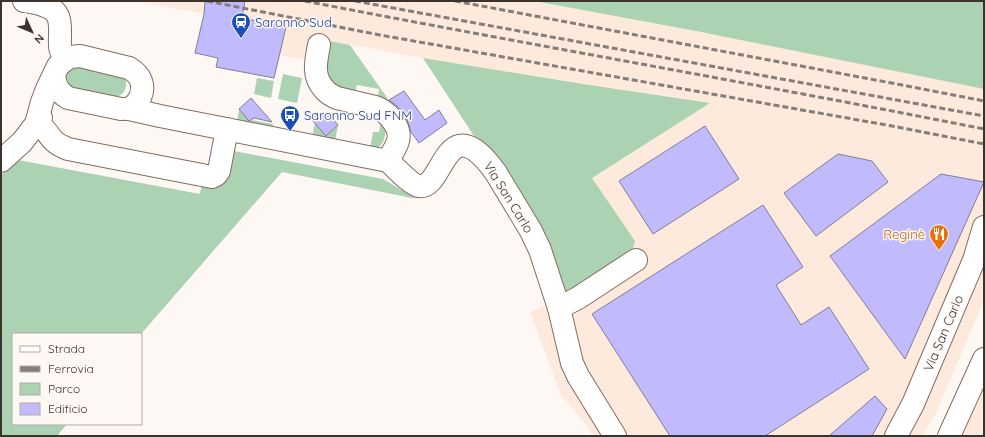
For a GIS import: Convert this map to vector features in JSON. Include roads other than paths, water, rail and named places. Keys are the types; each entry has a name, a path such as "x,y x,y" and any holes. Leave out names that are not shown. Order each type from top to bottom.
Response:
{"street":[{"path":"24,1 52,8 60,20 60,48 62,53 60,67 55,82 56,88 68,98 388,161 398,140 398,130 396,126 389,116 381,109 375,106 332,96 324,89 318,81 316,73 319,45"},
{"path":"30,130 47,89 60,67 70,57 80,56 129,68 135,72 141,81 141,96 135,105 129,109"},
{"path":"142,88 160,116"},
{"path":"1,161 54,107 68,98"},
{"path":"30,130 52,149 68,149 212,177 219,171 227,129"},
{"name":"Via San Carlo","path":"388,161 414,184 419,186 428,184 450,151 457,146 468,146 482,155 489,163 496,172 531,231 544,262 559,308 572,363 578,376 615,436"},
{"name":"Via San Carlo","path":"896,436 916,397 974,260 984,227"},
{"path":"559,308 578,298 636,260"},
{"path":"949,436 984,359"}],"railway":[{"path":"207,1 380,35 892,126 984,144"},
{"path":"305,1 984,129"},
{"path":"355,1 984,116"},
{"path":"455,1 984,101"}],"place":[{"name":"Saronno Sud","path":"241,39"},
{"name":"Saronno Sud FNM","path":"290,132"},
{"name":"Reginè","path":"939,251"}]}
